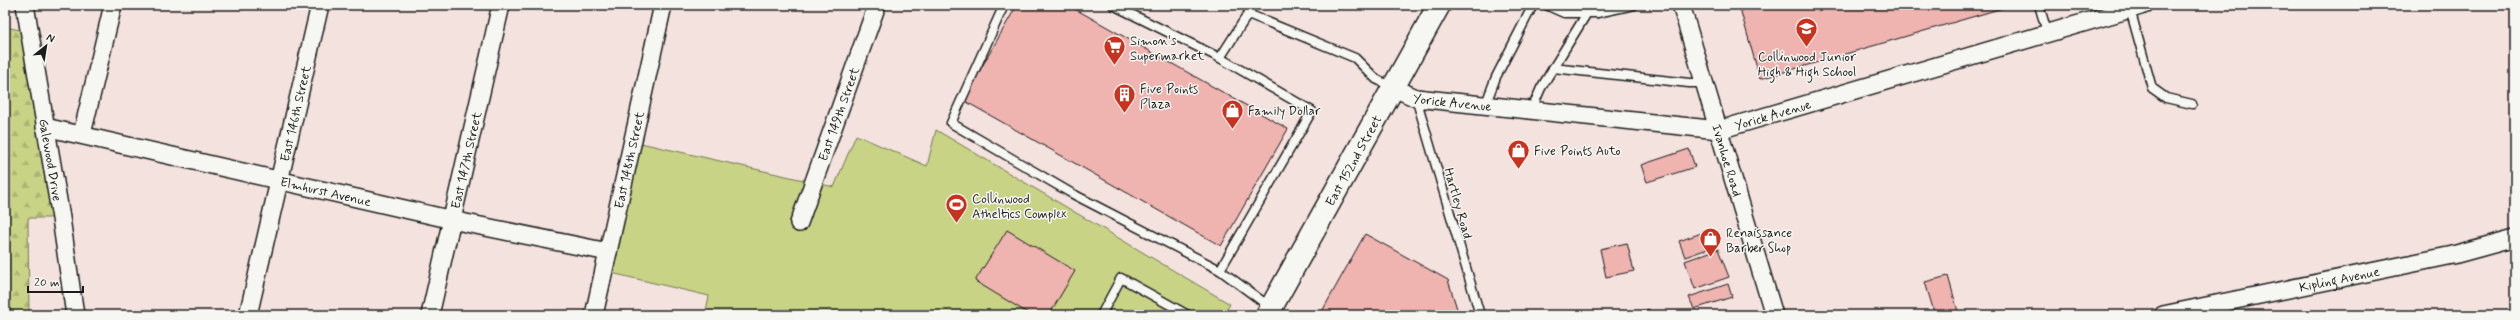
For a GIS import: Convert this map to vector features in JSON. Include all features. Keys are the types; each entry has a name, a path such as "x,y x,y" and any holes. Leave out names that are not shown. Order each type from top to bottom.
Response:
{"street":[{"name":"Galewood Drive","path":"25,5 75,315"},
{"path":"82,134 113,5"},
{"name":"East 146th Street","path":"248,315 281,180 320,5"},
{"name":"East 147th Street","path":"430,315 453,219 500,5"},
{"name":"East 148th Street","path":"594,315 662,5"},
{"name":"East 149th Street","path":"799,223 877,5"},
{"name":"East 152nd Street","path":"1269,311 1392,87 1439,5"},
{"name":"Ivanhoe Road","path":"1681,5 1774,315"},
{"name":"Yorick Avenue","path":"1392,87 1416,98 1719,130 2137,7"},
{"name":"Elmhurst Avenue","path":"45,127 82,134 453,219 608,252"},
{"name":"Kipling Avenue","path":"2163,315 2453,254 2515,238"}],"lane":[{"path":"1004,5 951,123 1071,193 1220,270 1269,311"},
{"path":"1114,5 1220,58 1312,111 1220,270"},
{"path":"1220,58 1248,14 1252,5"},
{"path":"1485,106 1496,77 1533,5"},
{"path":"1546,5 1564,13 1587,13 1599,9 1634,5"},
{"path":"2039,5 2048,32"},
{"path":"2137,7 2152,88 2166,98 2192,104"},
{"path":"1532,110 1554,68 1587,13"},
{"path":"1248,14 1355,58 1376,79 1392,87"},
{"path":"1554,68 1689,83 1704,83"},
{"name":"Hartley Road","path":"1416,98 1480,315"},
{"path":"1101,315 1121,278 1188,315"}],"green space":[{"path":"5,27 30,32 61,218 28,218 29,315 5,315"},
{"name":"Collinwood Atheltics Complex","path":"936,130 1230,304 1224,315 705,315 709,296 603,271 632,141 834,187 856,135 927,166"}],"building":[{"name":"Five Points Plaza","path":"1017,5 1068,5 1288,129 1221,246 963,100"},
{"name":"Collinwood Junior High & High School","path":"1739,5 2013,5 1760,79"},
{"path":"1689,149 1695,167 1647,182 1641,165"},
{"path":"1007,230 1075,271 1049,315 1031,315 975,281"},
{"path":"1710,230 1716,246 1685,257 1679,241"},
{"path":"1365,234 1448,280 1459,315 1320,315"},
{"path":"1627,243 1634,271 1606,277 1600,249"},
{"path":"1718,249 1729,277 1695,289 1685,261"},
{"path":"1948,276 1959,315 1935,315 1925,282"},
{"path":"1728,284 1732,297 1694,309 1689,297"},
{"path":"1649,309 1651,315 1626,315"}],"place":[{"name":"Collinwood Junior High & High School","path":"1807,48"},
{"name":"Simon's Supermarket","path":"1115,66"},
{"name":"Five Points Plaza","path":"1125,114"},
{"name":"Family Dollar","path":"1233,130"},
{"name":"Five Points Auto","path":"1519,170"},
{"name":"Collinwood Atheltics Complex","path":"957,224"},
{"name":"Renaissance Barber Shop","path":"1711,258"}]}
